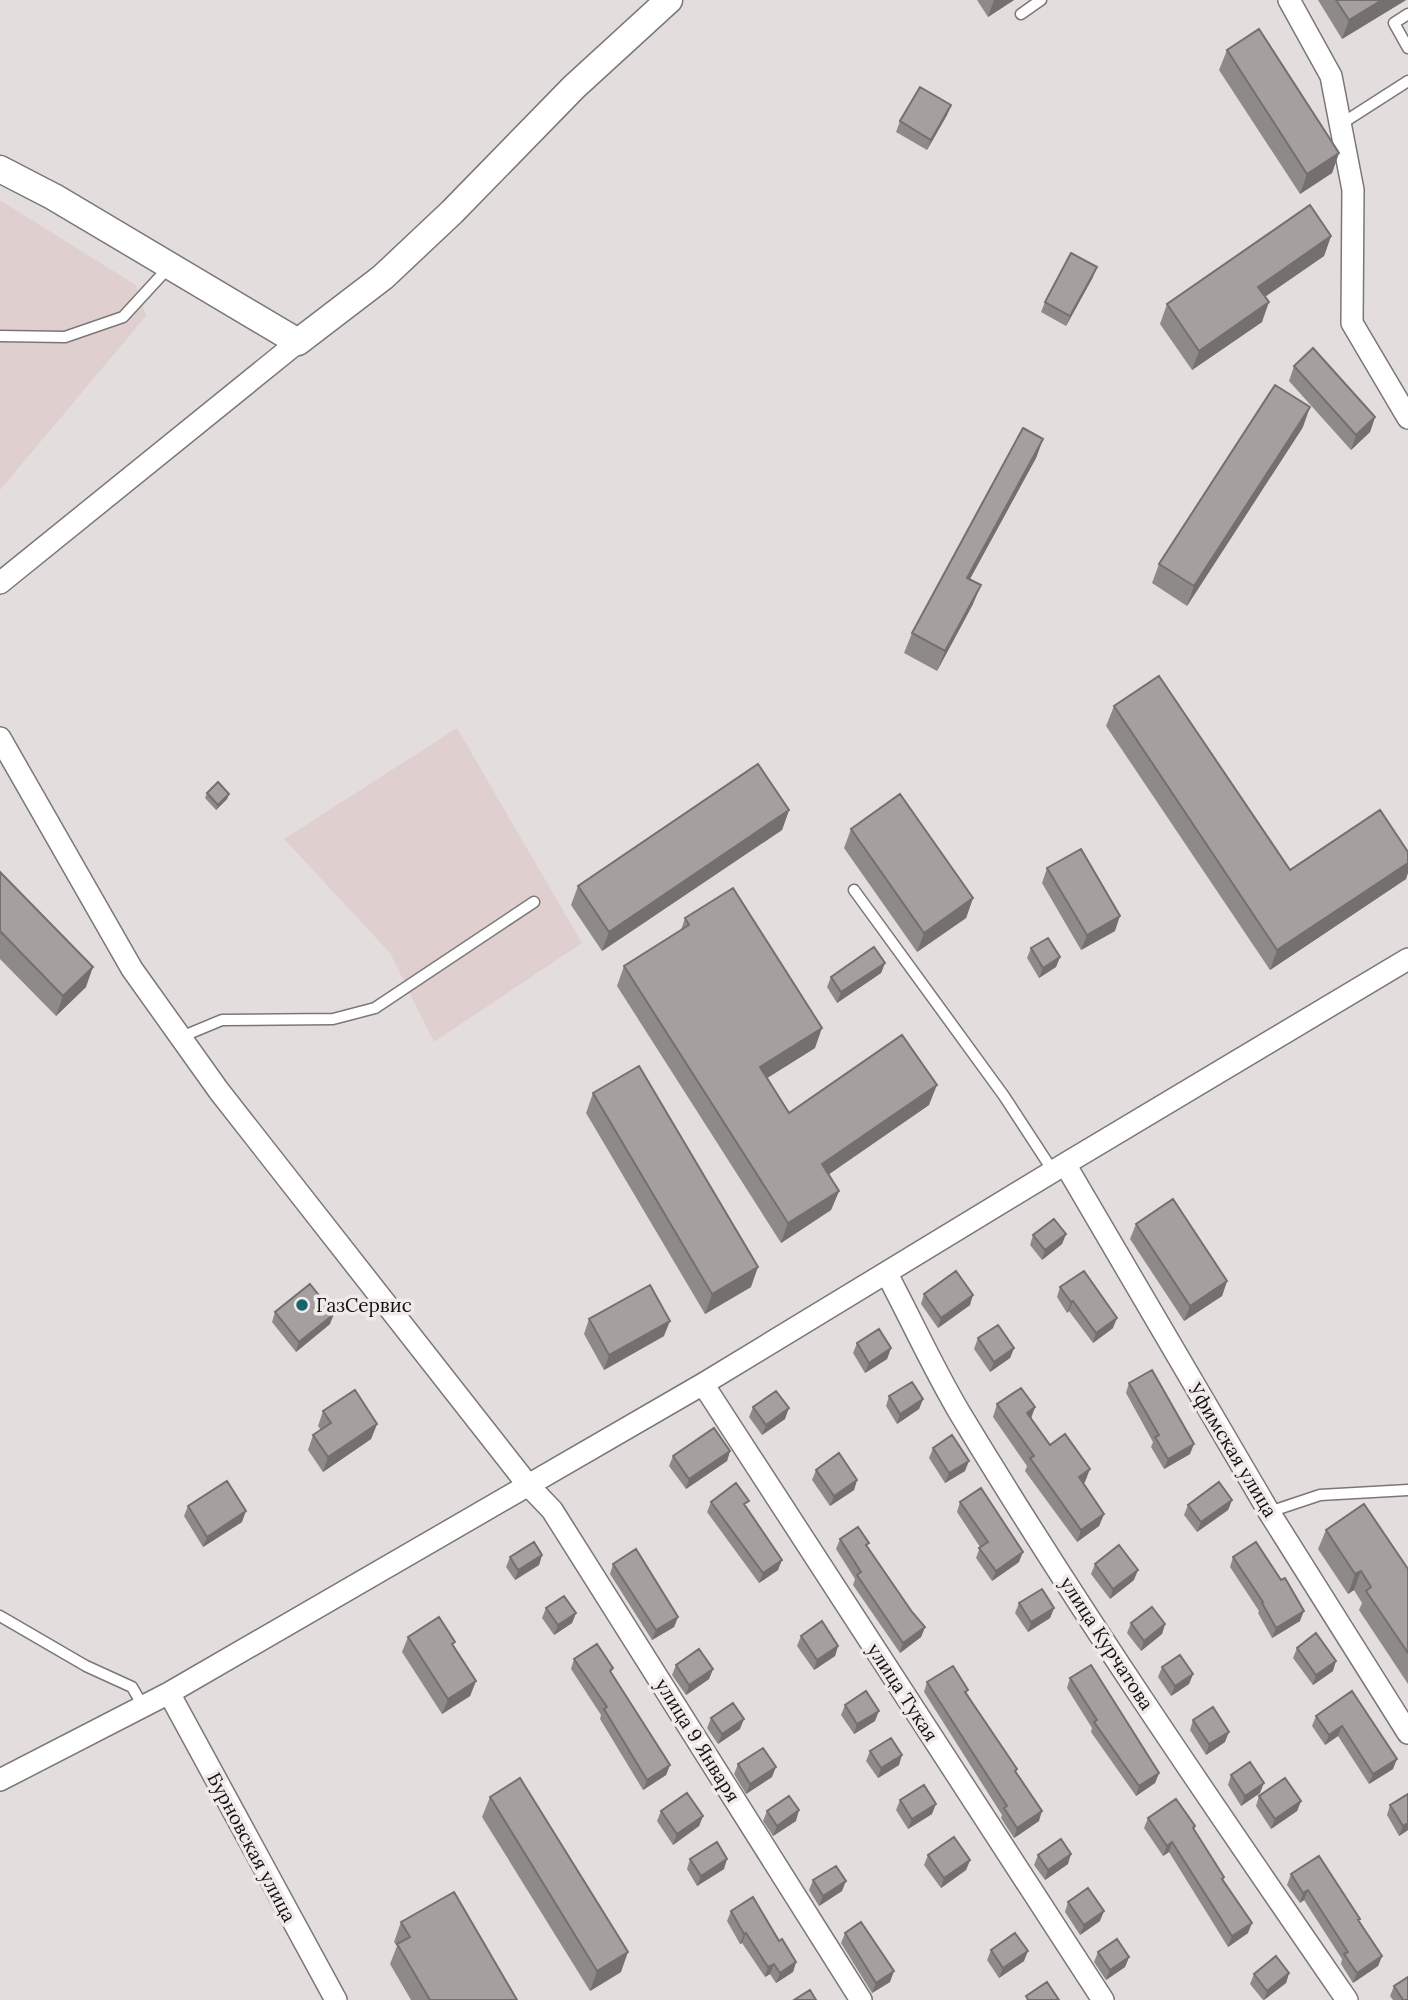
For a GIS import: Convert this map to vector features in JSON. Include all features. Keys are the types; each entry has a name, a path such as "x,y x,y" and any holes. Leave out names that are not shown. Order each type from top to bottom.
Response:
{"street":[{"path":"0,583 298,342 383,277 452,212 574,87 669,0"},
{"path":"1289,0 1331,76 1353,190 1352,323 1408,418"},
{"path":"0,169 54,197 298,342"},
{"name":"улица 9 Января","path":"0,738 132,969 219,1091 528,1485 552,1510 861,2000"},
{"path":"0,1780 169,1693 703,1384 1408,959"},
{"name":"Уфимская улица","path":"1059,1167 1269,1512 1408,1732"},
{"name":"улица Курчатова","path":"887,1274 960,1413 1214,1806 1347,2000"},
{"name":"улица Тукая","path":"703,1384 1103,2000"},
{"name":"Бурновская улица","path":"169,1693 336,2000"}],"lane":[{"path":"1021,14 1041,0"},
{"path":"1408,14 1394,23 1408,48"},
{"path":"1340,124 1408,81"},
{"path":"0,335 65,337 123,317 169,267"},
{"path":"853,890 1059,1167"},
{"path":"181,1037 222,1020 332,1019 375,1008 534,901"},
{"path":"1269,1512 1320,1495 1408,1490"},
{"path":"0,1616 86,1666 132,1688 143,1706"}],"shaded area":[{"path":"0,200 136,285 146,316 0,490"},
{"path":"457,728 582,943 434,1042 390,953 284,839"}],"building":[{"path":"1336,0 1382,0 1349,20"},
{"path":"1259,29 1339,153 1307,174 1227,50"},
{"path":"920,87 951,105 931,140 900,121"},
{"path":"1310,205 1331,236 1258,287 1269,302 1199,351 1167,304"},
{"path":"1071,253 1097,267 1070,316 1045,302"},
{"path":"1313,348 1375,417 1356,435 1294,366"},
{"path":"1275,385 1310,407 1194,586 1159,564"},
{"path":"1023,428 1043,439 967,578 981,585 945,651 912,633"},
{"path":"1159,676 1290,870 1380,810 1408,852 1408,863 1277,950 1114,706"},
{"path":"758,764 789,810 609,932 578,886"},
{"path":"218,782 229,794 218,805 207,793"},
{"path":"900,794 973,898 924,933 851,829"},
{"path":"1081,849 1120,916 1087,935 1047,868"},
{"path":"0,872 93,967 63,996 0,931"},
{"path":"733,888 822,1028 760,1067 789,1113 902,1035 937,1085 822,1164 839,1191 788,1223 624,966 689,925 685,918"},
{"path":"1048,938 1060,957 1043,968 1031,948"},
{"path":"874,947 885,963 841,992 831,977"},
{"path":"639,1066 758,1267 712,1294 593,1093"},
{"path":"1173,1199 1227,1281 1190,1306 1136,1224"},
{"path":"1054,1219 1066,1234 1045,1250 1033,1235"},
{"path":"956,1271 973,1295 941,1318 924,1294"},
{"path":"1084,1271 1117,1318 1096,1333 1060,1287"},
{"path":"310,1284 334,1314 299,1342 275,1312"},
{"path":"650,1285 670,1321 609,1355 589,1319"},
{"path":"998,1325 1014,1348 994,1362 978,1338"},
{"path":"879,1329 891,1348 869,1363 857,1343"},
{"path":"1152,1370 1194,1444 1168,1459 1155,1437 1159,1435 1129,1383"},
{"path":"912,1382 923,1399 900,1414 889,1396"},
{"path":"1021,1388 1035,1407 1027,1413 1050,1445 1065,1434 1090,1469 1079,1477 1104,1514 1081,1530 1030,1458 1034,1456 997,1404"},
{"path":"355,1390 377,1424 328,1457 313,1435 331,1423 323,1411"},
{"path":"776,1391 789,1408 766,1425 753,1407"},
{"path":"714,1428 730,1451 689,1479 673,1456"},
{"path":"952,1435 969,1461 949,1473 933,1448"},
{"path":"839,1453 857,1480 834,1496 816,1470"},
{"path":"227,1481 246,1511 207,1537 188,1506"},
{"path":"1219,1482 1232,1500 1201,1522 1188,1505"},
{"path":"736,1483 749,1501 744,1504 782,1560 763,1573 711,1502"},
{"path":"981,1488 1023,1552 996,1571 979,1548 988,1542 960,1502"},
{"path":"1364,1504 1408,1569 1408,1653 1366,1591 1371,1587 1361,1571 1355,1574 1326,1530"},
{"path":"858,1527 869,1543 866,1545 925,1627 903,1643 857,1575 861,1572 840,1539"},
{"path":"534,1542 542,1555 518,1570 510,1557"},
{"path":"1256,1542 1281,1580 1285,1578 1304,1611 1276,1628 1263,1602 1233,1557"},
{"path":"1119,1545 1138,1570 1113,1589 1095,1564"},
{"path":"636,1549 678,1617 656,1630 613,1564"},
{"path":"1042,1589 1054,1608 1031,1622 1019,1603"},
{"path":"564,1596 576,1613 558,1625 546,1608"},
{"path":"1152,1607 1165,1624 1144,1641 1131,1623"},
{"path":"439,1617 455,1642 452,1644 476,1681 448,1699 408,1637"},
{"path":"822,1621 838,1646 817,1660 801,1636"},
{"path":"1316,1633 1336,1661 1316,1675 1297,1648"},
{"path":"597,1644 613,1668 610,1671 670,1765 647,1780 604,1709 607,1707 574,1659"},
{"path":"699,1649 713,1669 689,1685 676,1665"},
{"path":"1180,1655 1193,1674 1175,1686 1162,1667"},
{"path":"1091,1665 1159,1773 1139,1786 1094,1722 1097,1720 1070,1678"},
{"path":"953,1666 968,1690 965,1692 1042,1811 1017,1828 1004,1808 1007,1806 927,1682"},
{"path":"866,1691 879,1711 857,1724 845,1705"},
{"path":"1352,1691 1397,1759 1373,1774 1342,1726 1329,1735 1316,1716"},
{"path":"733,1703 744,1719 722,1734 711,1718"},
{"path":"1213,1707 1229,1732 1209,1744 1193,1720"},
{"path":"891,1738 902,1755 881,1768 870,1751"},
{"path":"763,1748 776,1767 750,1784 738,1764"},
{"path":"1250,1762 1264,1783 1245,1796 1231,1775"},
{"path":"520,1778 628,1952 597,1971 490,1797"},
{"path":"1285,1778 1301,1801 1275,1819 1259,1796"},
{"path":"924,1785 936,1804 912,1819 900,1800"},
{"path":"687,1793 703,1816 677,1834 661,1811"},
{"path":"1408,1794 1408,1823 1403,1826 1390,1805"},
{"path":"789,1796 799,1810 777,1826 767,1811"},
{"path":"1176,1799 1195,1826 1193,1828 1224,1877 1222,1879 1252,1923 1232,1936 1172,1842 1167,1846 1148,1818"},
{"path":"954,1837 970,1860 944,1878 928,1855"},
{"path":"1061,1839 1071,1854 1048,1870 1038,1855"},
{"path":"717,1842 727,1859 701,1876 690,1859"},
{"path":"1319,1856 1382,1956 1357,1973 1344,1954 1348,1952 1308,1890 1303,1893 1291,1874"},
{"path":"836,1866 846,1881 823,1896 813,1880"},
{"path":"1088,1888 1104,1911 1084,1925 1068,1902"},
{"path":"454,1892 517,2000 430,2000 397,1944 410,1937 401,1922"},
{"path":"753,1897 779,1941 782,1939 796,1962 780,1973 774,1964 768,1967 731,1911"},
{"path":"861,1922 894,1971 876,1983 845,1933"},
{"path":"1015,1933 1028,1951 1003,1968 991,1950"},
{"path":"1117,1939 1129,1957 1110,1970 1098,1952"},
{"path":"1276,1956 1289,1973 1267,1991 1254,1974"},
{"path":"1408,1977 1408,2000 1403,2000 1394,1986"},
{"path":"1047,1982 1059,2000 1028,2000 1026,1996"},
{"path":"810,1990 816,2000 794,2000"}],"place":[{"name":"ГазСервис","path":"302,1305"}]}
